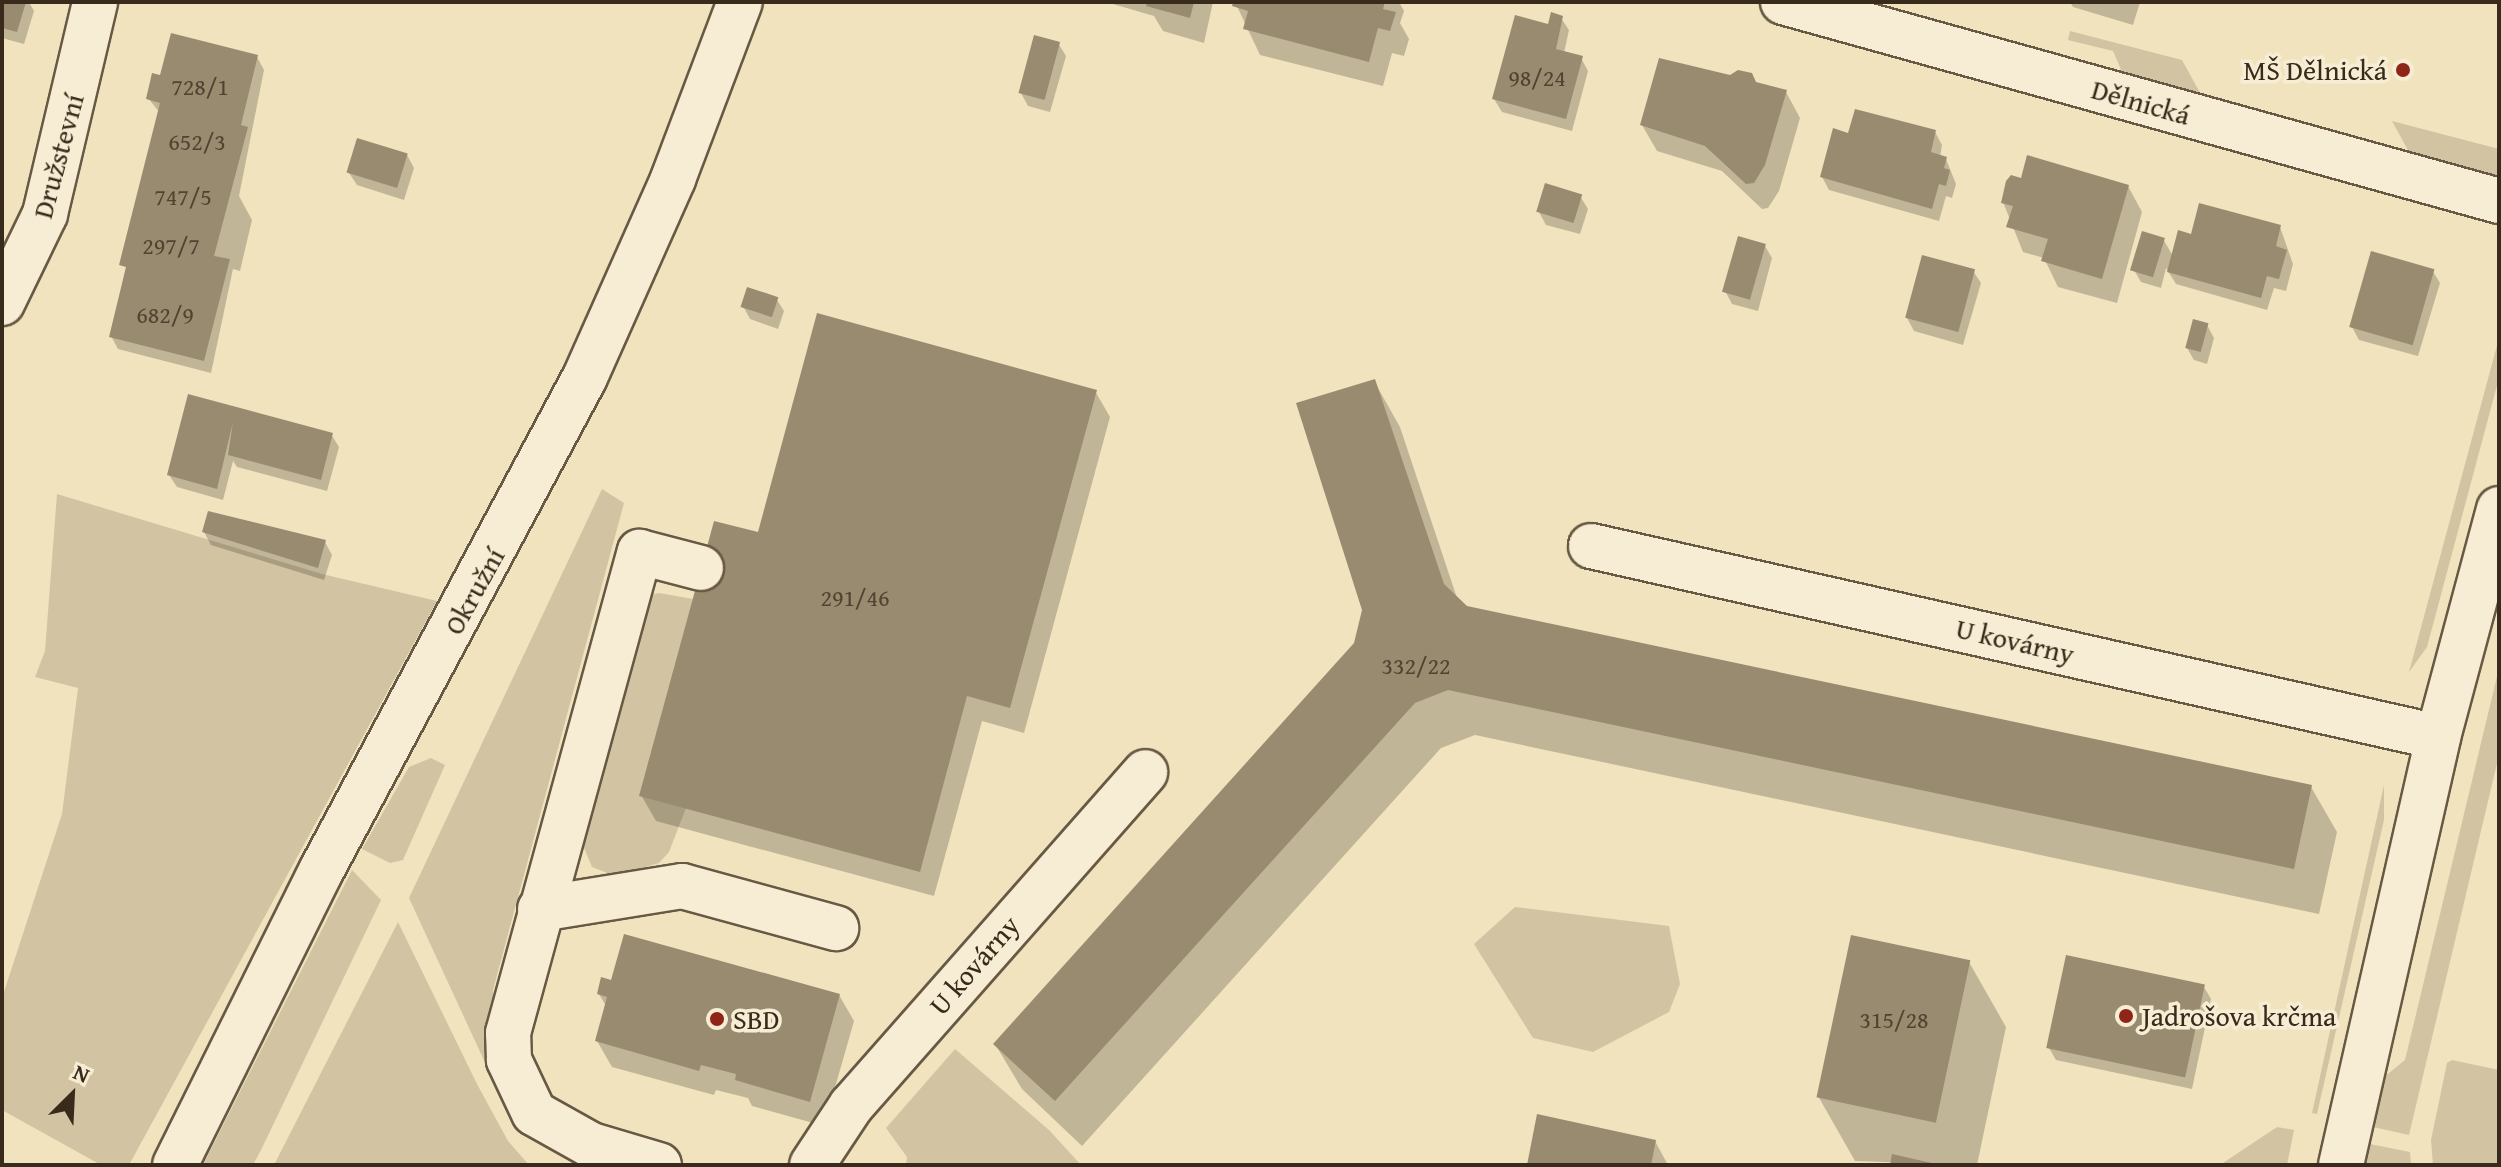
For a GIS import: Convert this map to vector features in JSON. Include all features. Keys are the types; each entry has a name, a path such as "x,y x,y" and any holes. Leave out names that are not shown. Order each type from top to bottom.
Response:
{"street":[{"name":"Družstevní","path":"2,303 45,214 95,2"},
{"name":"Okružní","path":"175,1165 321,871 592,364 668,192 740,2"},
{"name":"Dělnická","path":"1783,2 2499,201"},
{"path":"2341,1165 2438,737 2499,509"},
{"name":"U kovárny","path":"1591,546 2438,737"},
{"path":"659,1165 559,1131 534,1113 509,1060 508,1033 640,552 701,568"},
{"name":"U kovárny","path":"812,1165 851,1106 1145,772"},
{"path":"537,920 682,886 836,928"}],"shaded area":[{"path":"2070,31 2182,60 2209,109 2128,86 2113,51 2068,40"},
{"path":"2392,121 2499,149 2499,177 2416,165"},
{"path":"2499,338 2499,378 2427,647 2409,672"},
{"path":"602,489 624,503 493,990 494,1082 409,898"},
{"path":"57,494 322,574 437,601 129,1165 101,1165 2,1110 2,998 62,814 78,688 35,677 45,651"},
{"path":"659,593 693,599 686,808 669,852 659,863 615,876 592,867 582,843 650,595"},
{"path":"2499,668 2499,755 2409,1135 2373,1127 2384,1077 2405,1060"},
{"path":"431,758 445,765 403,860 390,863 362,849 409,767"},
{"path":"2384,785 2384,820 2317,1114 2312,1113"},
{"path":"352,870 381,900 262,1148 253,1165 203,1165"},
{"path":"1515,907 1669,926 1680,984 1669,1012 1593,1052 1533,1038 1474,944"},
{"path":"398,922 477,1084 508,1141 529,1165 274,1165"},
{"path":"955,1049 1049,1130 1081,1165 906,1165 907,1157 886,1128"},
{"path":"2452,1060 2499,1070 2499,1165 2433,1165 2431,1140 2447,1063"},
{"path":"2277,1127 2294,1130 2287,1165 2220,1165"},
{"path":"2370,1144 2410,1152 2411,1165 2365,1165"}],"building":[{"path":"2,2 26,2 17,32 2,28"},
{"path":"1147,2 1194,2 1190,18 1146,6"},
{"path":"1233,2 1385,2 1383,9 1396,12 1390,31 1378,28 1369,62 1243,29 1248,11 1232,6"},
{"path":"1551,12 1563,16 1556,49 1583,56 1566,119 1492,99 1515,15 1548,24"},
{"path":"171,33 258,55 241,125 248,127 214,256 230,259 204,361 109,337 126,267 119,265 160,103 146,99 152,73 160,75"},
{"path":"1034,35 1060,42 1045,100 1018,93"},
{"path":"1659,58 1730,75 1738,70 1752,73 1756,82 1787,90 1765,165 1754,183 1746,184 1705,146 1640,125"},
{"path":"1855,109 1936,130 1931,152 1947,157 1944,168 1950,170 1946,186 1939,184 1932,209 1820,177 1833,128 1848,133"},
{"path":"357,138 408,153 397,188 346,172"},
{"path":"2027,155 2129,185 2102,279 2041,261 2048,239 2006,227 2013,206 2001,203 2006,181 2011,175 2021,178"},
{"path":"1545,183 1582,194 1574,223 1536,212"},
{"path":"2199,203 2281,225 2276,246 2287,250 2279,279 2267,276 2261,298 2167,272 2178,230 2191,234"},
{"path":"2142,231 2165,238 2153,277 2130,270"},
{"path":"1738,236 1766,244 1750,300 1722,292"},
{"path":"2371,251 2434,269 2413,345 2349,327"},
{"path":"1922,255 1975,269 1958,332 1905,318"},
{"path":"747,287 778,297 772,317 741,307"},
{"path":"817,313 1097,390 1010,708 967,696 920,872 639,796 714,521 758,532"},
{"path":"2193,319 2208,323 2201,352 2185,348"},
{"path":"1375,379 1444,584 1467,606 2312,785 2294,869 1448,690 1415,703 1055,1101 993,1044 1354,643 1362,610 1296,403"},
{"path":"188,394 333,433 321,480 228,455 233,422 217,489 167,475"},
{"path":"208,511 326,540 318,568 202,532"},
{"name":"SBD","path":"624,934 840,994 810,1102 735,1080 736,1074 701,1065 699,1071 595,1041 607,997 597,994 601,977 611,980"},
{"path":"1851,935 1970,960 1936,1123 1816,1097"},
{"name":"Jadrošova krčma","path":"2066,955 2205,985 2185,1077 2046,1048"},
{"path":"1537,1114 1656,1140 1651,1165 1527,1165"},
{"path":"1892,1154 1936,1164 1936,1165 1890,1165"}],"place":[{"name":"MŠ Dělnická","path":"2403,70"},
{"name":"Jadrošova krčma","path":"2126,1016"},
{"name":"SBD","path":"717,1019"}]}
